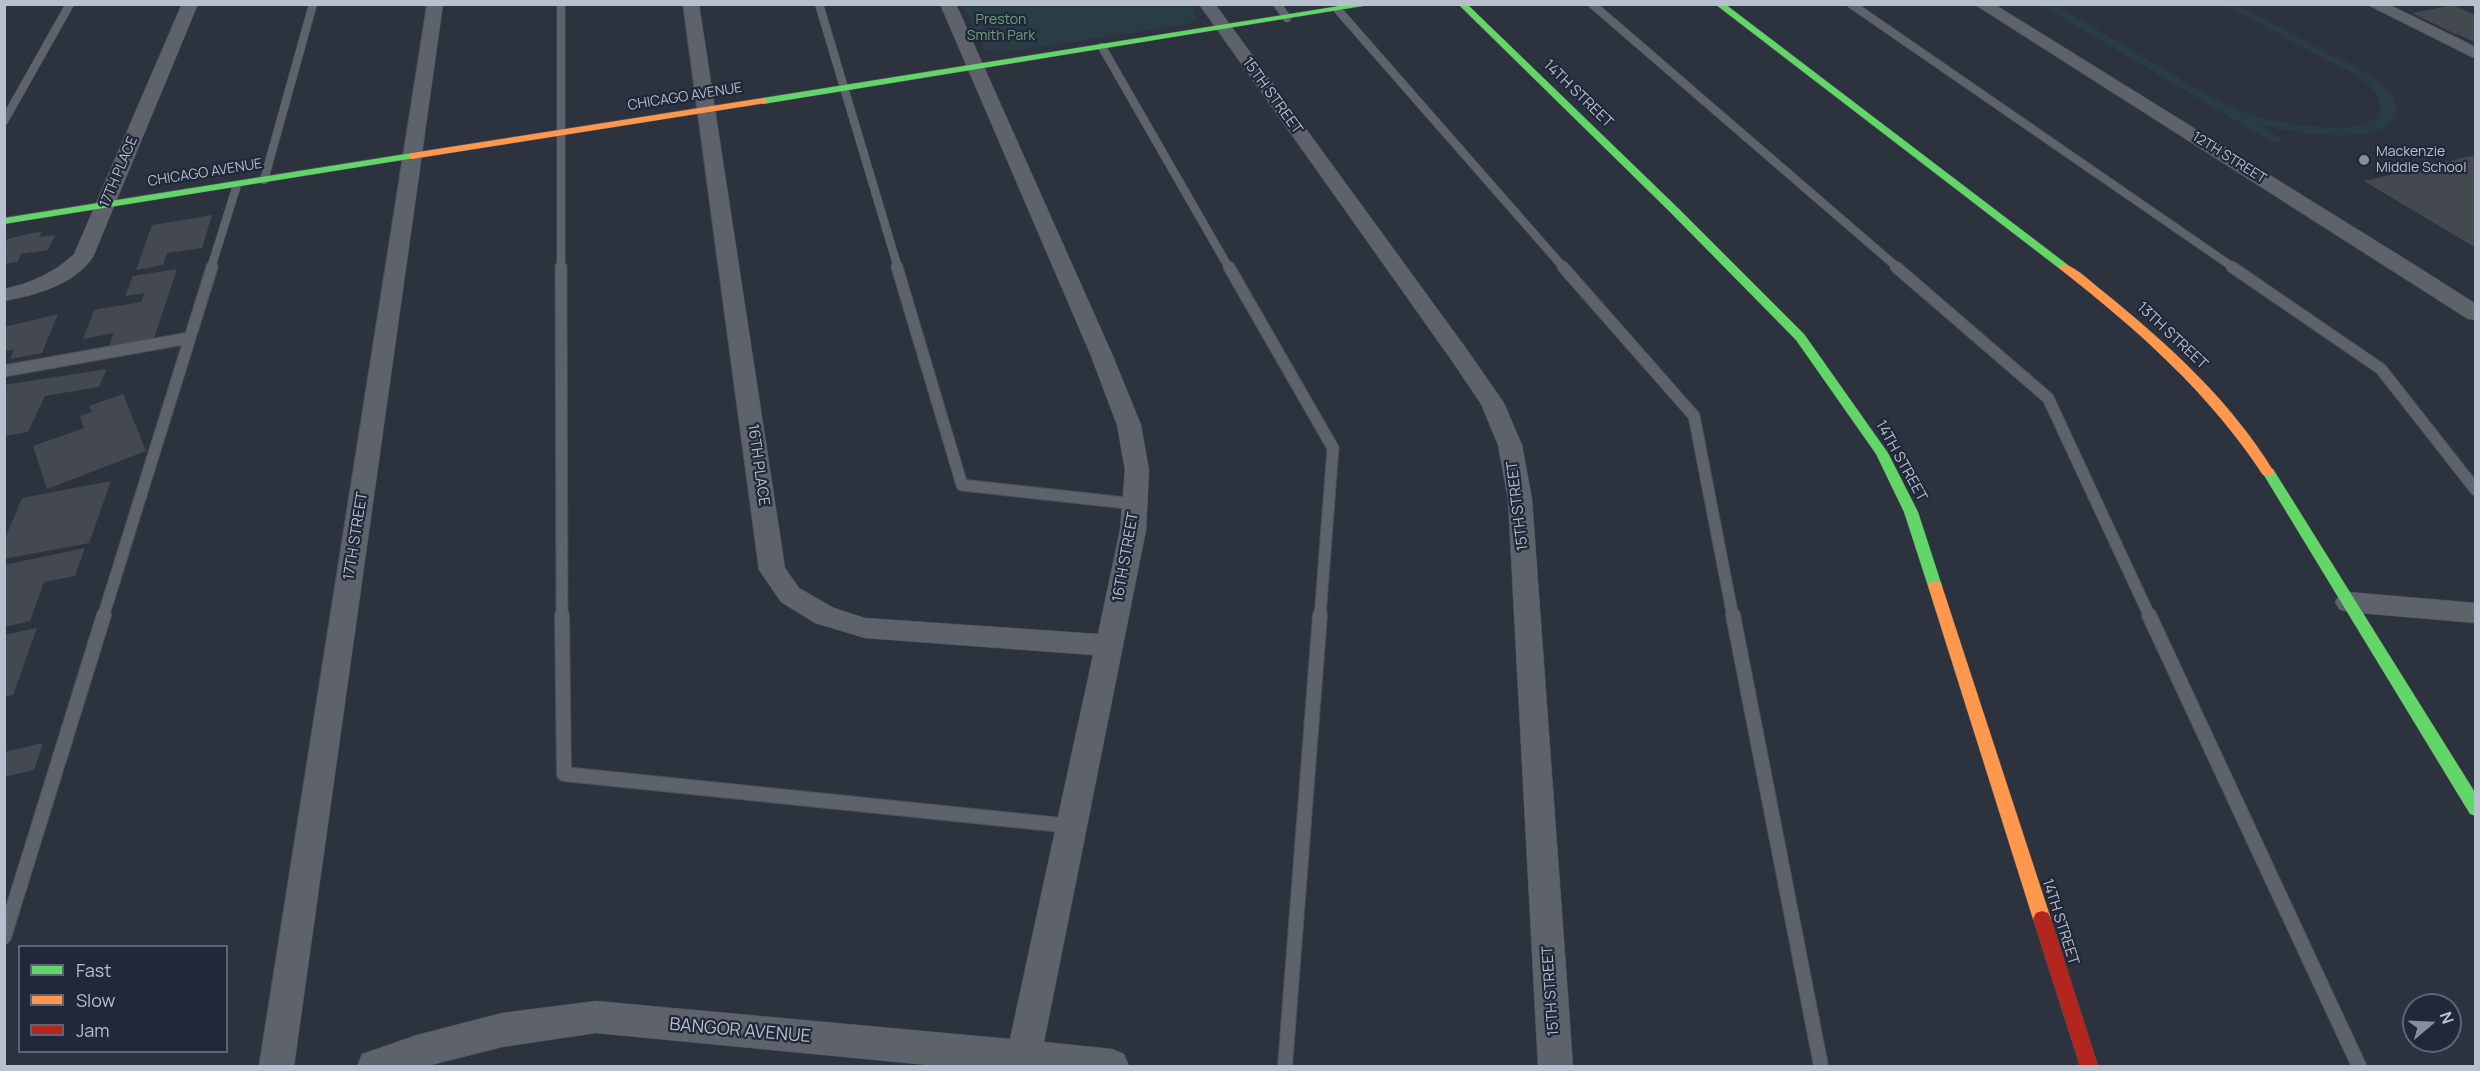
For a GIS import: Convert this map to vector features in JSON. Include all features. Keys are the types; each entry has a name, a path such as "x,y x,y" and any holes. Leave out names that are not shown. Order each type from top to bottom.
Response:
{"street":[{"name":"17TH PLACE","path":"4,296 30,290 68,272 83,257 190,4"},
{"name":"17TH STREET","path":"276,1066 435,4"},
{"name":"16TH PLACE","path":"691,4 708,110 772,570 790,596 825,616 866,628 1110,646"},
{"name":"16TH STREET","path":"948,4 1102,357 1129,425 1137,470 1133,530 1023,1062"},
{"name":"15TH STREET","path":"1207,4 1460,356 1492,403 1510,445 1521,499 1556,1066"},
{"name":"CHICAGO AVENUE","path":"4,221 1371,4"},
{"name":"14TH STREET","path":"1462,4 1675,211 1800,337 1848,401 1882,453 1911,512 2089,1066"},
{"name":"13TH STREET","path":"1719,4 2068,270 2181,364 2222,410 2266,468 2475,809"},
{"name":"12TH STREET","path":"1982,4 2403,266 2475,314"},
{"path":"2374,4 2475,54"},
{"path":"2348,602 2475,613"},
{"name":"BANGOR AVENUE","path":"374,1066 417,1052 502,1030 596,1017 1023,1062 1112,1066"}],"lane":[{"path":"4,121 70,4"},
{"path":"264,180 313,4"},
{"path":"561,4 561,537 564,774 1072,826"},
{"path":"819,4 963,485 1135,504"},
{"path":"1592,4 2048,399 2359,1066"},
{"path":"1851,4 2381,369 2475,490"},
{"path":"1277,5 1287,18"},
{"path":"1338,10 1694,416 1821,1066"},
{"path":"1102,47 1333,448 1285,1066"},
{"path":"4,937 237,185"},
{"path":"4,371 189,338"}],"green space":[{"name":"Preston Smith Park","path":"963,5 1191,5 1197,17 1193,22 1183,25 999,53 984,49"},
{"path":"2041,5 2055,5 2199,90 2245,113 2286,123 2326,128 2363,124 2375,117 2380,106 2379,100 2373,89 2363,80 2223,5 2236,5 2372,76 2392,95 2397,106 2396,114 2387,125 2372,132 2353,135 2310,133 2257,124 2284,140 2272,142"}],"building":[{"path":"2453,5 2476,16 2476,43 2457,34 2463,32 2455,34 2412,13"},
{"path":"2476,155 2476,248 2364,181"},
{"path":"212,215 202,248 167,253 163,265 136,270 152,225"},
{"path":"42,231 39,237 55,235 48,250 21,254 18,262 4,264 4,244 7,239"},
{"path":"177,269 154,338 109,346 114,333 83,339 94,310 141,302 145,293 125,296 133,276"},
{"path":"58,314 42,353 10,359 14,350 4,351 4,327"},
{"path":"107,369 99,387 45,396 28,432 4,436 4,385"},
{"path":"123,394 146,451 47,489 33,446 84,428 80,416 92,412 89,406"},
{"path":"111,481 89,543 4,559 4,541 22,498"},
{"path":"85,548 75,576 44,582 30,621 4,627 4,565"},
{"path":"37,628 13,695 4,697 4,635"},
{"path":"43,743 34,770 4,777 4,752"}],"traffic: fast":[{"path":"763,101 1371,4"},
{"path":"1462,4 1675,211 1800,337 1882,453 1911,512 1935,586"},
{"path":"1719,4 2064,267"},
{"path":"4,221 412,156"},
{"path":"2268,472 2476,809"}],"traffic: slow":[{"path":"412,156 763,101"},
{"path":"2064,267 2148,335 2201,386 2248,442 2268,472"},
{"path":"1935,586 2042,919"}],"traffic: jam":[{"path":"2042,919 2089,1066"}],"place":[{"name":"Mackenzie Middle School","path":"2364,160"}]}
